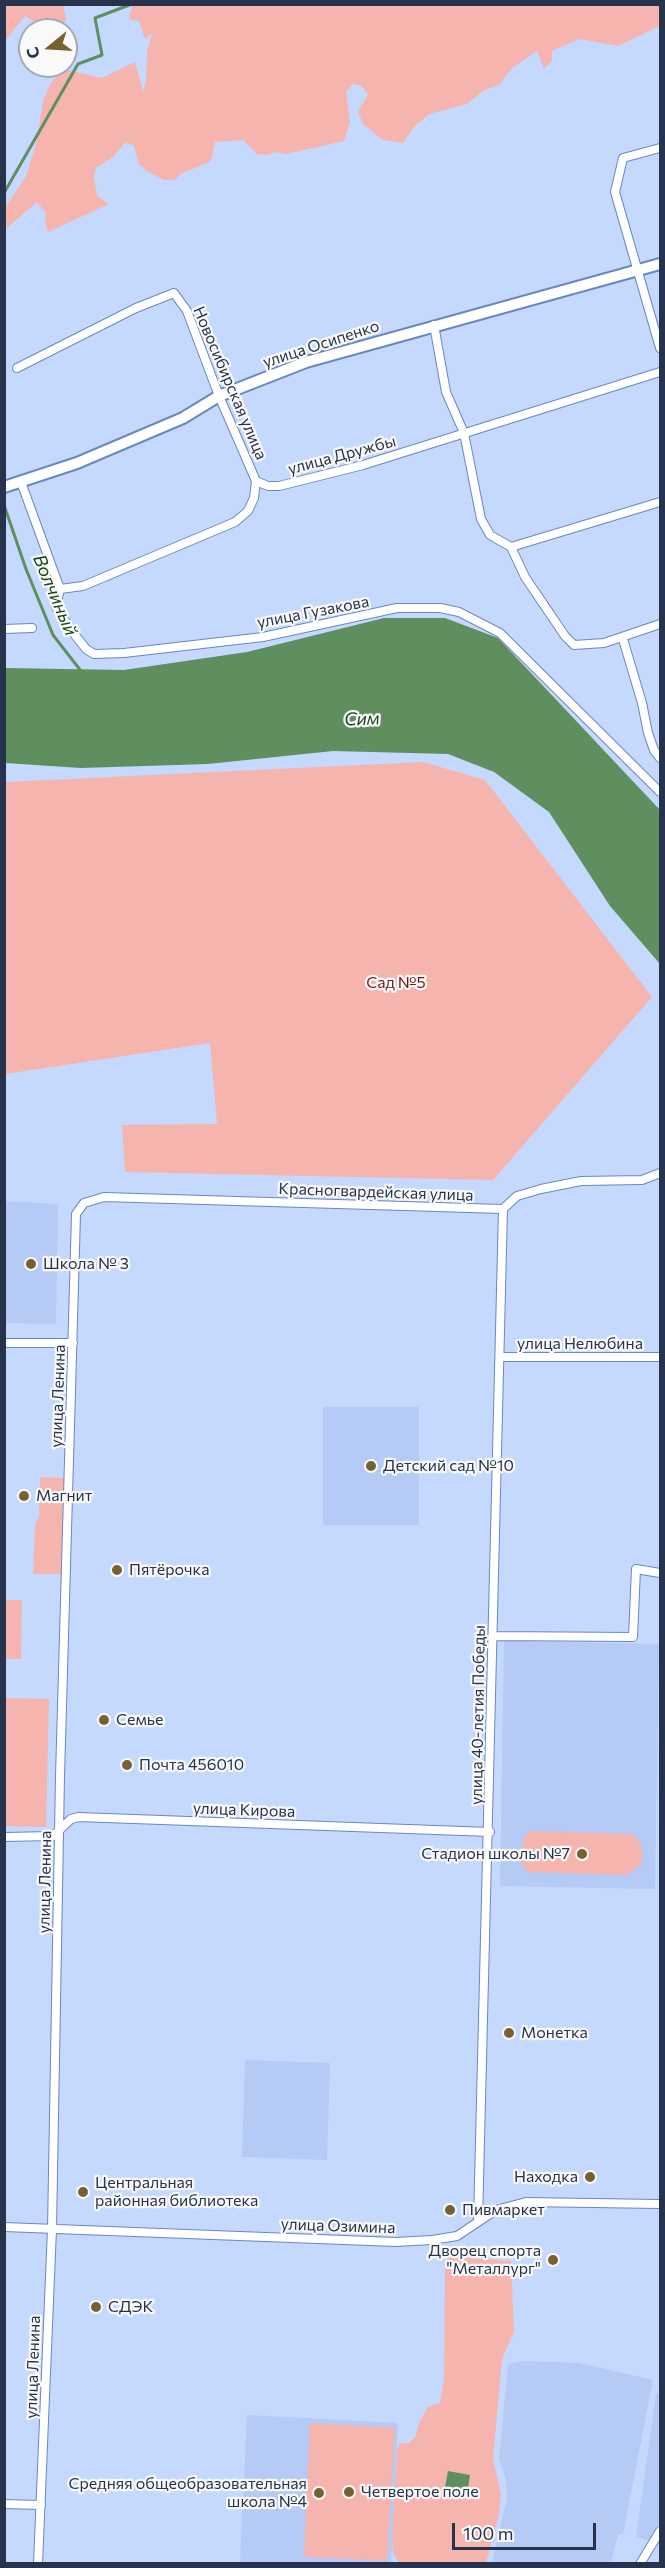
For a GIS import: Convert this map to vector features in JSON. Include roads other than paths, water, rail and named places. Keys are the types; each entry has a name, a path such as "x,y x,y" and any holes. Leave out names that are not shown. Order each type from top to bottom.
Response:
{"main road":[{"name":"улица Осипенко","path":"4,487 78,463 183,418 219,396 306,362 660,264"}],"street":[{"path":"660,148 623,158 617,175 615,192 660,348"},
{"name":"Новосибирская улица","path":"17,368 136,308 174,293 187,311 219,396 256,481"},
{"path":"434,325 446,392 464,433 481,519 490,535 511,547 525,577 565,636 574,645 604,644 660,624"},
{"name":"улица Дружбы","path":"256,481 268,486 279,486 363,465 660,372"},
{"path":"60,589 83,586 235,522 248,511 254,498 256,481"},
{"name":"улица Гузакова","path":"21,482 60,589 56,607 71,630 94,654 124,653 263,637 397,608 440,608 459,612 500,633 660,792"},
{"path":"511,547 660,502"},
{"path":"4,629 32,628"},
{"path":"623,639 648,733 654,750 660,758"},
{"path":"503,1209 517,1196 541,1189 581,1181 642,1180 660,1173"},
{"name":"Красногвардейская улица","path":"84,1203 104,1197 503,1209"},
{"name":"улица Ленина","path":"38,2564 52,2229 59,1830 76,1214 84,1203"},
{"name":"улица 40-летия Победы","path":"478,2221 483,1941 490,1832 503,1209"},
{"path":"4,1343 73,1343"},
{"name":"улица Нелюбина","path":"500,1357 660,1357"},
{"path":"493,1636 633,1637 636,1569 660,1573"},
{"name":"улица Кирова","path":"4,1837 53,1836 71,1819 79,1817 490,1832"},
{"name":"улица Озимина","path":"4,2227 396,2241 432,2240 457,2236 502,2208 526,2202 660,2204"},
{"path":"4,2504 40,2505"},
{"path":"640,2564 660,2531"}],"water":[{"name":"Сим","path":"384,618 445,618 498,638 660,810 660,964 610,906 549,812 494,772 448,754 333,751 208,764 81,768 5,763 5,668 124,670 247,652"},
{"path":"448,2471 470,2475 467,2496 444,2493"}],"waterway":[{"name":"Волчиный","path":"4,193 78,64 102,55 95,18 132,4"},
{"name":"Волчиный","path":"4,505 26,569 53,635 81,671"}],"place":[{"name":"Школа № 3","path":"31,1264"},
{"name":"Детский сад №10","path":"371,1466"},
{"name":"Магнит","path":"24,1496"},
{"name":"Пятёрочка","path":"117,1570"},
{"name":"Семье","path":"104,1720"},
{"name":"Почта 456010","path":"127,1765"},
{"name":"Стадион школы №7","path":"582,1854"},
{"name":"Монетка","path":"509,2033"},
{"name":"Находка","path":"590,2177"},
{"name":"Центральная районная библиотека","path":"83,2192"},
{"name":"Пивмаркет","path":"450,2210"},
{"name":"Дворец спорта \"Металлург\"","path":"553,2260"},
{"name":"СДЭК","path":"96,2307"},
{"name":"Четвертое поле","path":"349,2492"},
{"name":"Средняя общеобразовательная школа №4","path":"319,2493"}],"park label":[{"name":"Сад №5","path":"396,983"}]}
